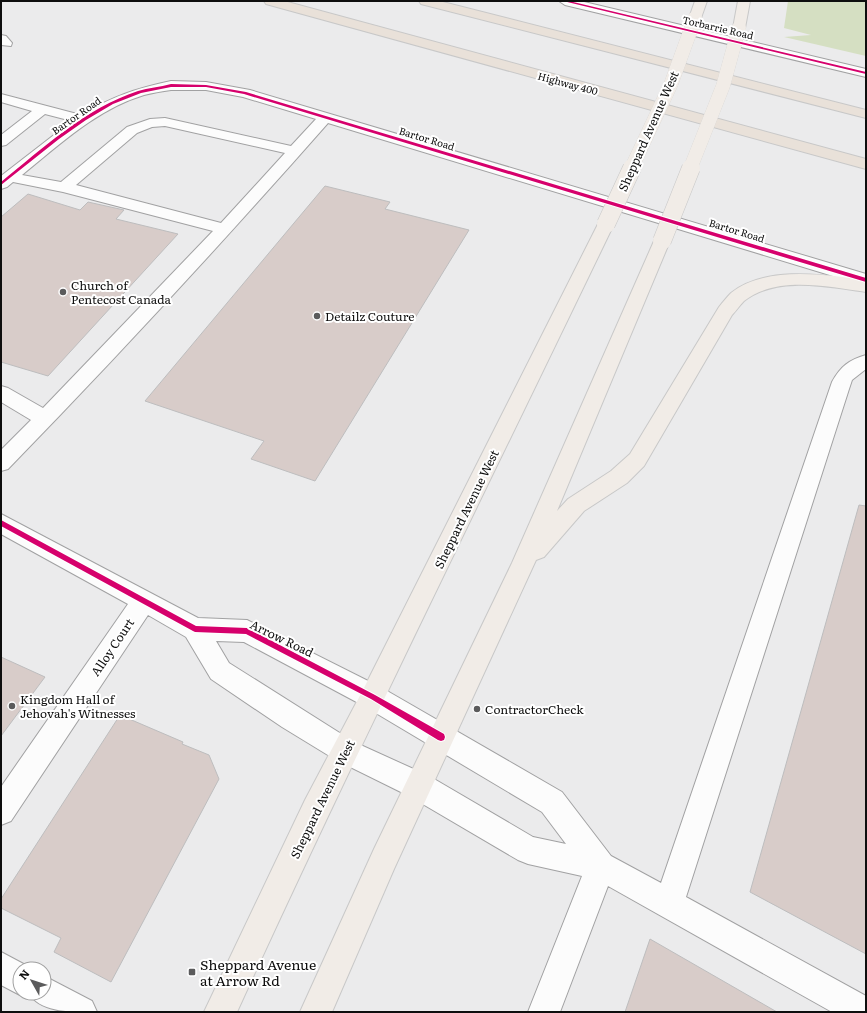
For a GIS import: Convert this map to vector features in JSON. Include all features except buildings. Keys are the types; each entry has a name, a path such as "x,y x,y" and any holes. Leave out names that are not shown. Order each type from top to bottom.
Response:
{"highway":[{"name":"Highway 400","path":"270,1 866,164"},
{"path":"424,1 866,114"}],"main road":[{"name":"Sheppard Avenue West","path":"220,1012 314,810 373,697 606,224 671,84 701,1"},
{"path":"316,1012 381,866 524,564 662,241 722,86 739,28 744,1"},
{"path":"524,564 576,505 618,477 637,460 725,311 736,297 755,286 777,282 815,280 866,286"}],"street":[{"name":"Torbarrie Road","path":"565,1 866,73"},
{"name":"Bartor Road","path":"5,181 83,120 104,106 136,92 168,85 196,84 226,88 866,280"},
{"path":"1,98 83,120"},
{"path":"1,142 43,109"},
{"path":"1,464 115,348 225,229 325,117"},
{"path":"64,187 132,130 150,123 165,122 295,151"},
{"path":"41,153 46,183"},
{"path":"5,181 46,183 225,229"},
{"path":"669,903 843,378 846,372 852,367 866,362"},
{"path":"1,394 45,419"},
{"name":"Arrow Road","path":"1,523 143,602 195,629 247,631 373,697 552,802 601,866"},
{"name":"Alloy Court","path":"1,811 143,602"},
{"path":"195,629 220,672 345,751 419,786 528,850 601,866 862,1012"},
{"path":"544,1012 601,866"},
{"path":"1,968 12,974"},
{"path":"52,996 81,1012"}],"green space":[{"path":"788,1 866,1 866,56 784,37 811,35 784,28"}],"cycle path":[{"path":"565,1 866,73"},
{"path":"1,184 84,119 111,103 140,92 171,86 206,86 245,93 866,280"},
{"path":"1,523 195,629 247,631 373,697 441,737"}],"place":[{"name":"Church of Pentecost Canada","path":"63,292"},
{"name":"Detailz Couture","path":"317,316"},
{"name":"Kingdom Hall of Jehovah's Witnesses","path":"12,706"},
{"name":"ContractorCheck","path":"477,709"},
{"name":"Sheppard Avenue at Arrow Rd","path":"192,972"}]}
